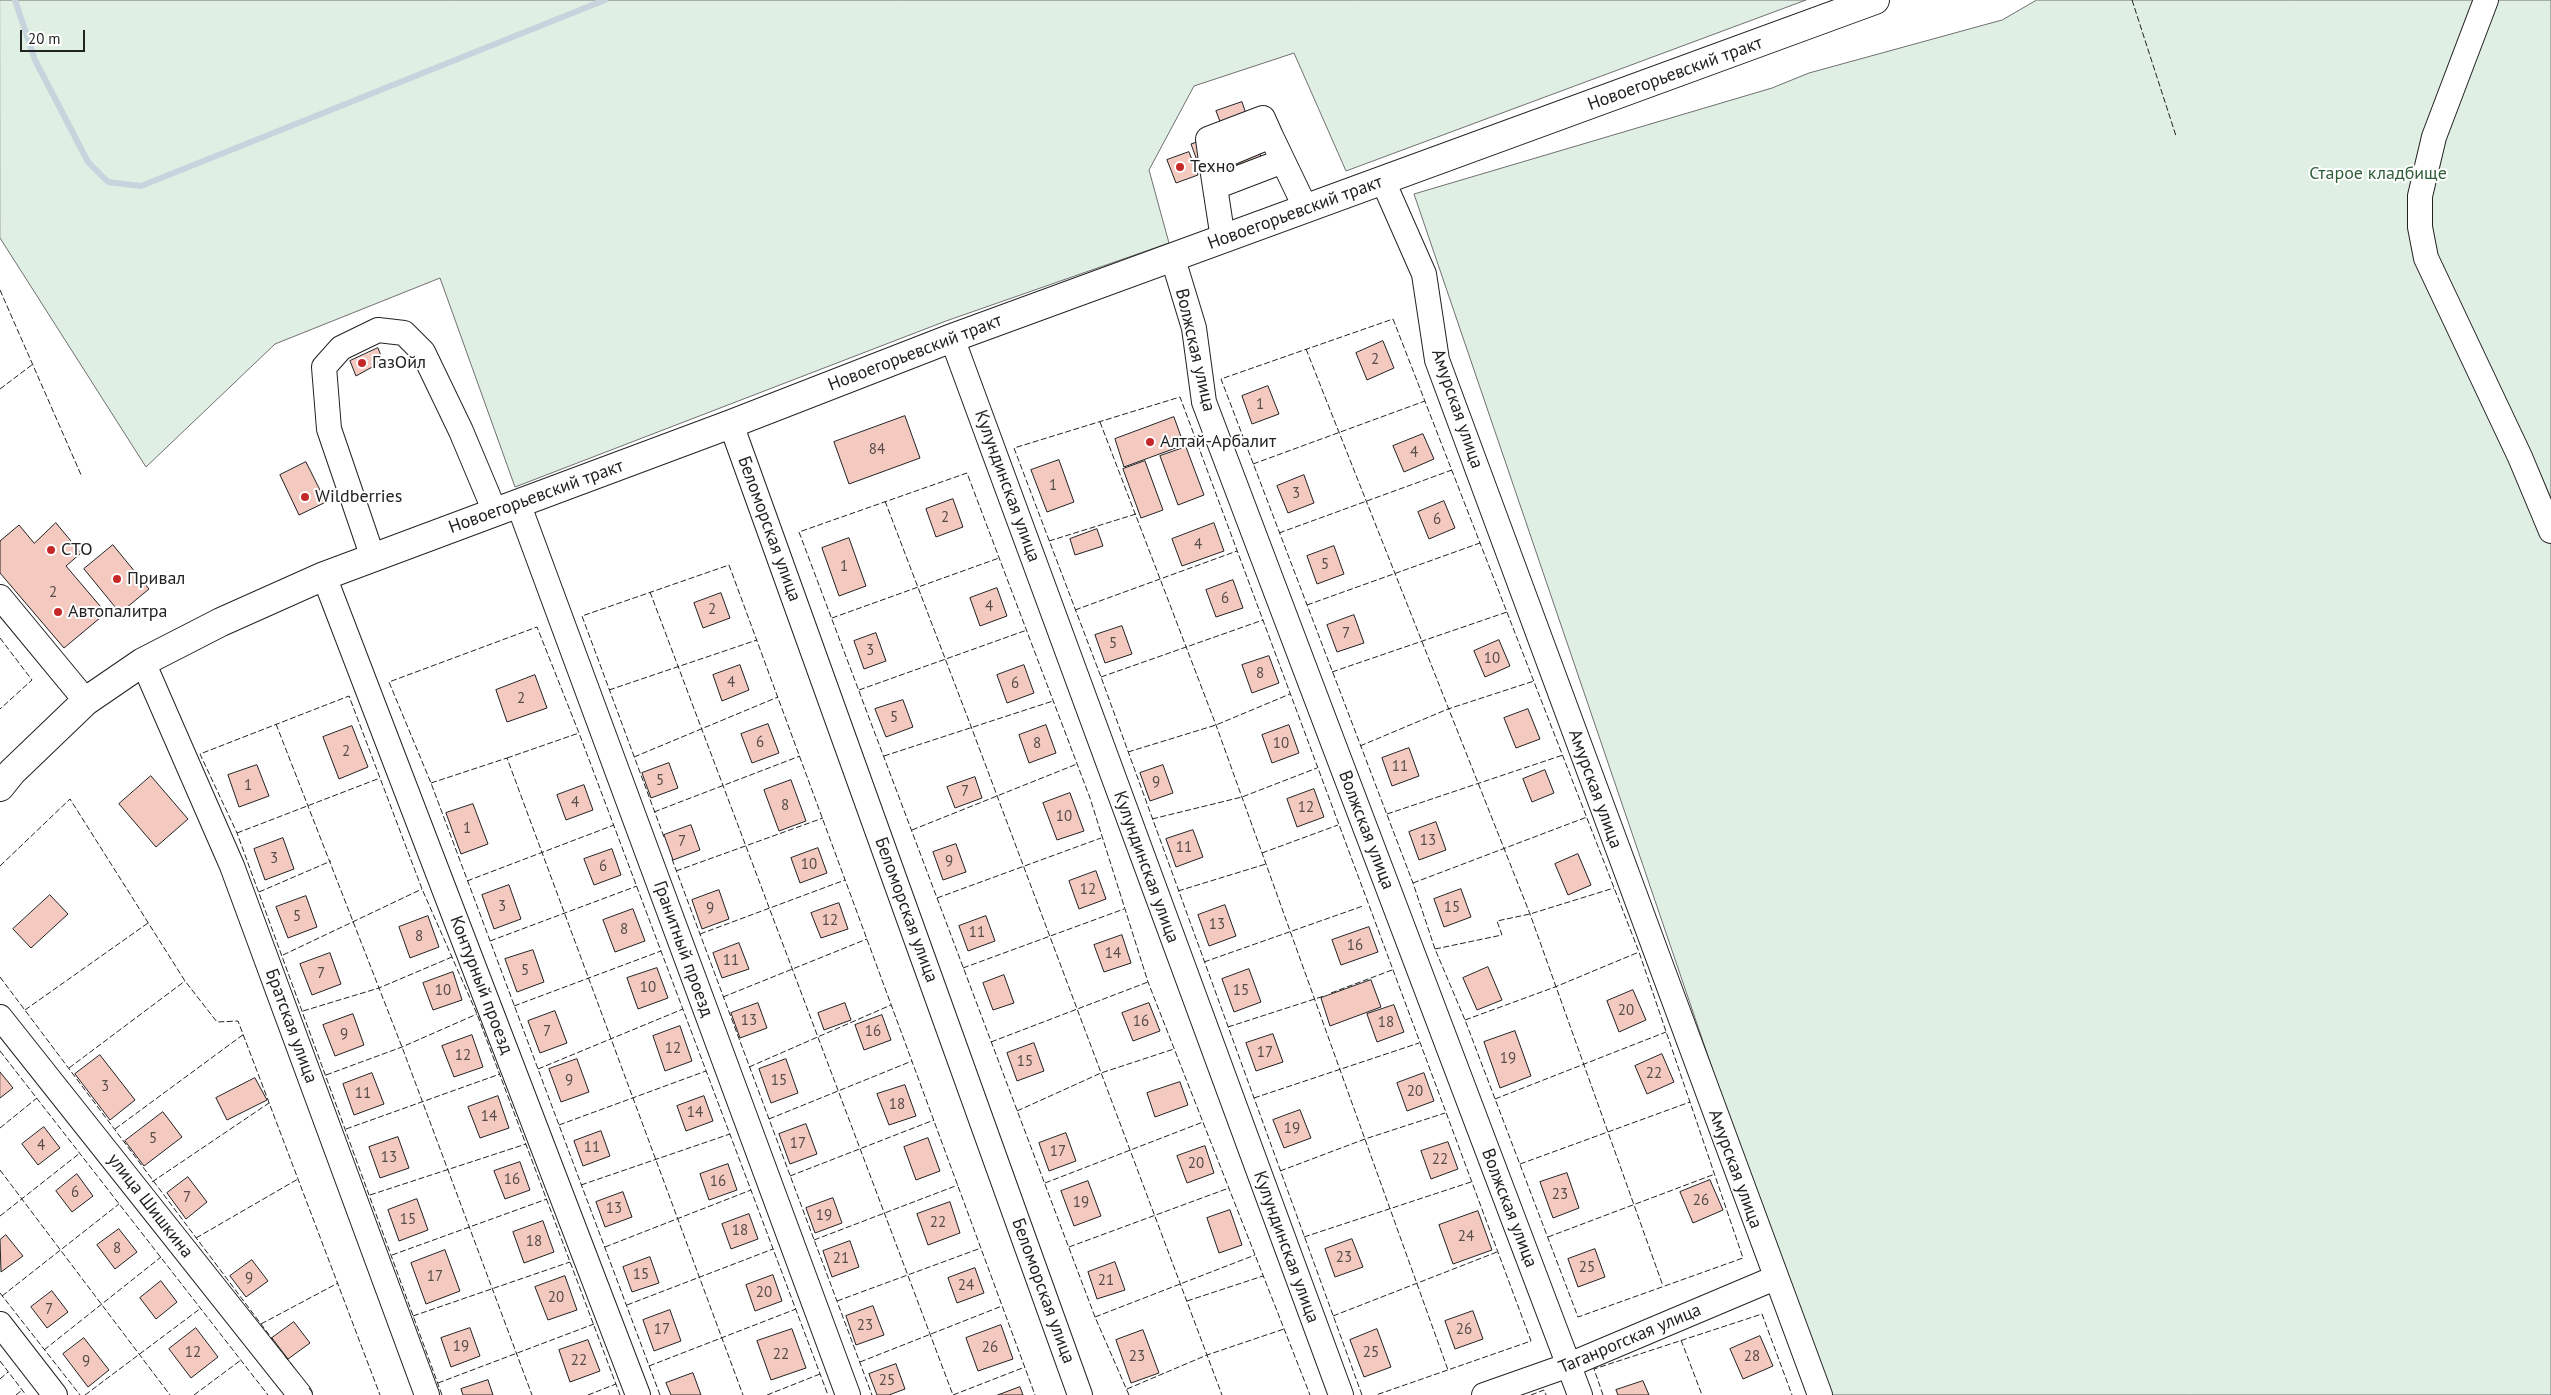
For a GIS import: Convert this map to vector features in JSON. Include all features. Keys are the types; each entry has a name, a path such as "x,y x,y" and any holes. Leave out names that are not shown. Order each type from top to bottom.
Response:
{"main road":[{"name":"Новоегорьевский тракт","path":"0,787 12,772 86,701 143,662 221,622 324,576 732,424 952,338 1172,259 1874,0"}],"street":[{"path":"2486,0 2434,137 2420,196 2420,227 2426,258 2520,457 2551,531"},
{"path":"1223,239 1208,139 1263,118 1306,209"},
{"path":"1215,187 1283,161"},
{"name":"Амурская улица","path":"1383,181 1424,274 1437,360 1775,1278 1820,1395"},
{"name":"Волжская улица","path":"1172,259 1194,328 1204,402 1580,1395"},
{"name":"Гранитный проезд","path":"373,558 330,429 324,367 341,348 378,330 404,333 423,352 460,431 507,508 848,1395"},
{"name":"Кулундинская улица","path":"952,338 1341,1395"},
{"name":"Беломорская улица","path":"732,424 1080,1395"},
{"name":"Контурный проезд","path":"324,576 638,1395"},
{"path":"0,598 86,701"},
{"name":"Братская улица","path":"143,662 232,866 427,1395"},
{"name":"улица Шишкина","path":"0,1016 300,1395"},
{"name":"Таганрогская улица","path":"1484,1395 1569,1366 1775,1278"},
{"path":"0,1324 55,1395"}],"green space":[{"path":"0,0 1806,0 1346,171 1294,53 1194,86 1149,170 1169,243 946,321 515,487 440,278 275,344 146,467 0,238"},
{"name":"Старое кладбище","path":"2037,0 2551,0 2551,1395 1830,1395 1782,1273 1414,194 1772,88 1809,73 2002,20"}],"building":[{"path":"1242,102 1261,157 1203,177 1191,144 1224,132 1216,111"},
{"path":"1189,152 1198,175 1176,183 1167,160"},
{"path":"1383,341 1394,368 1367,380 1356,353"},
{"path":"378,348 383,361 356,376 350,361"},
{"path":"1268,386 1279,414 1252,424 1242,396"},
{"path":"905,416 920,458 849,484 834,442"},
{"name":"Алтай-Арбалит","path":"1174,417 1184,445 1124,467 1115,439"},
{"path":"1423,434 1434,459 1404,472 1393,446"},
{"path":"1186,447 1204,495 1178,505 1160,456"},
{"path":"1059,460 1074,502 1047,512 1031,470"},
{"path":"1145,461 1163,510 1141,518 1123,469"},
{"path":"306,462 326,502 299,515 280,475"},
{"path":"1304,475 1314,503 1288,513 1277,486"},
{"path":"953,499 963,527 936,537 926,509"},
{"path":"1444,501 1455,528 1429,539 1418,512"},
{"path":"56,523 81,553 66,566 106,613 64,648 0,573 0,541 19,525 34,543"},
{"path":"1214,523 1224,551 1182,566 1172,539"},
{"path":"1097,529 1103,546 1075,555 1070,539"},
{"path":"849,538 866,586 839,596 822,548"},
{"name":"Привал","path":"113,545 149,589 120,613 84,569"},
{"path":"1334,546 1344,574 1317,584 1307,556"},
{"path":"1233,580 1243,608 1216,617 1206,590"},
{"path":"997,588 1007,616 980,626 970,598"},
{"path":"721,593 730,618 703,628 694,603"},
{"path":"1354,615 1364,643 1337,652 1327,625"},
{"path":"1122,626 1132,654 1105,663 1095,635"},
{"path":"876,633 886,661 864,669 854,641"},
{"path":"1499,640 1510,666 1485,677 1474,651"},
{"path":"1269,656 1279,683 1252,693 1242,665"},
{"path":"740,665 749,690 722,701 713,675"},
{"path":"1024,665 1034,693 1007,703 997,675"},
{"path":"535,675 547,708 507,722 496,690"},
{"path":"903,700 913,727 886,737 875,709"},
{"path":"1528,709 1540,739 1516,748 1504,718"},
{"path":"768,724 779,753 752,763 741,734"},
{"path":"1046,725 1056,753 1029,763 1019,735"},
{"path":"1289,725 1299,753 1272,763 1262,735"},
{"path":"352,726 368,767 339,779 323,737"},
{"path":"1409,748 1419,776 1392,786 1382,758"},
{"path":"669,763 678,788 651,798 642,773"},
{"path":"257,765 269,796 239,807 228,775"},
{"path":"1163,765 1173,793 1150,801 1140,773"},
{"path":"1545,770 1554,793 1532,802 1523,779"},
{"path":"151,776 188,819 156,847 119,804"},
{"path":"975,777 982,798 955,808 947,787"},
{"path":"791,780 806,821 779,831 764,790"},
{"path":"584,785 593,810 566,820 557,795"},
{"path":"1314,789 1324,817 1297,827 1287,799"},
{"path":"1070,793 1084,831 1057,840 1043,803"},
{"path":"473,804 488,844 461,854 446,813"},
{"path":"1436,822 1446,850 1419,860 1409,832"},
{"path":"691,825 700,850 673,860 664,835"},
{"path":"1193,830 1203,857 1176,867 1166,839"},
{"path":"283,838 294,869 265,880 254,849"},
{"path":"956,844 966,872 943,880 933,852"},
{"path":"818,848 827,873 800,883 791,858"},
{"path":"612,849 621,875 594,885 584,859"},
{"path":"1578,854 1591,885 1568,895 1555,864"},
{"path":"1096,871 1106,899 1079,909 1069,881"},
{"path":"509,885 521,919 494,929 482,895"},
{"path":"1461,889 1471,917 1444,927 1434,899"},
{"path":"719,890 729,919 702,929 692,900"},
{"path":"50,895 68,914 31,948 13,929"},
{"path":"306,896 317,927 288,938 276,907"},
{"path":"839,903 848,929 821,938 811,913"},
{"path":"1225,905 1236,936 1209,946 1198,915"},
{"path":"633,909 645,941 615,952 603,920"},
{"path":"428,916 439,947 410,958 399,927"},
{"path":"986,916 995,941 968,951 959,926"},
{"path":"1369,927 1378,952 1341,965 1332,940"},
{"path":"1122,935 1131,963 1104,972 1094,945"},
{"path":"739,943 749,969 722,978 713,953"},
{"path":"533,950 544,982 517,992 505,959"},
{"path":"330,953 341,984 312,995 300,964"},
{"path":"1488,967 1502,1000 1477,1010 1463,978"},
{"path":"657,968 668,998 638,1009 627,978"},
{"path":"1249,969 1261,1002 1234,1012 1222,979"},
{"path":"453,972 462,1000 433,1010 423,983"},
{"path":"1004,975 1014,1003 993,1010 983,983"},
{"path":"1371,980 1381,1007 1330,1026 1321,998"},
{"path":"1633,990 1646,1020 1619,1032 1607,1001"},
{"path":"758,1003 767,1028 740,1038 731,1013"},
{"path":"845,1003 851,1020 824,1030 818,1013"},
{"path":"1149,1003 1160,1031 1133,1041 1122,1013"},
{"path":"1394,1005 1404,1032 1377,1042 1367,1014"},
{"path":"555,1011 567,1043 540,1053 528,1021"},
{"path":"353,1014 364,1045 335,1056 323,1025"},
{"path":"882,1015 891,1040 864,1050 855,1025"},
{"path":"680,1026 692,1061 665,1071 653,1036"},
{"path":"1515,1031 1531,1076 1500,1088 1484,1042"},
{"path":"1273,1034 1283,1062 1256,1071 1246,1043"},
{"path":"472,1035 483,1067 454,1077 442,1046"},
{"path":"1034,1043 1044,1071 1017,1081 1007,1053"},
{"path":"1662,1054 1674,1082 1647,1094 1635,1066"},
{"path":"100,1055 135,1100 110,1120 75,1074"},
{"path":"577,1059 589,1092 561,1102 549,1069"},
{"path":"786,1059 798,1093 771,1103 759,1069"},
{"path":"0,1072 13,1088 0,1098"},
{"path":"372,1073 384,1104 354,1115 343,1084"},
{"path":"1424,1073 1434,1101 1407,1111 1397,1083"},
{"path":"255,1078 267,1100 227,1120 216,1098"},
{"path":"1180,1082 1188,1105 1155,1117 1147,1093"},
{"path":"905,1085 916,1116 889,1125 877,1094"},
{"path":"498,1096 509,1128 480,1138 468,1107"},
{"path":"704,1096 713,1121 686,1131 677,1106"},
{"path":"1300,1110 1311,1138 1284,1148 1273,1120"},
{"path":"163,1112 182,1137 144,1166 125,1141"},
{"path":"806,1124 817,1154 790,1164 779,1134"},
{"path":"44,1127 60,1148 38,1165 22,1144"},
{"path":"601,1131 610,1156 583,1166 574,1141"},
{"path":"1066,1133 1076,1161 1049,1171 1039,1143"},
{"path":"398,1137 409,1168 380,1178 369,1147"},
{"path":"928,1138 940,1171 916,1180 904,1147"},
{"path":"1448,1142 1458,1169 1431,1179 1421,1151"},
{"path":"1205,1146 1214,1173 1187,1183 1177,1156"},
{"path":"520,1162 530,1190 505,1199 494,1171"},
{"path":"728,1164 737,1190 709,1200 700,1174"},
{"path":"1567,1173 1579,1208 1553,1218 1540,1182"},
{"path":"77,1174 93,1196 72,1212 56,1191"},
{"path":"188,1177 207,1202 186,1219 167,1193"},
{"path":"1710,1180 1723,1210 1693,1223 1680,1192"},
{"path":"1088,1181 1101,1216 1074,1226 1061,1191"},
{"path":"623,1192 632,1217 605,1227 596,1202"},
{"path":"833,1198 842,1223 815,1233 806,1208"},
{"path":"417,1199 428,1230 399,1241 388,1210"},
{"path":"950,1202 960,1233 928,1245 917,1214"},
{"path":"1230,1210 1242,1245 1219,1253 1207,1218"},
{"path":"1478,1211 1492,1250 1453,1264 1439,1225"},
{"path":"749,1214 758,1239 731,1249 722,1224"},
{"path":"543,1221 554,1252 524,1263 513,1232"},
{"path":"119,1229 137,1252 115,1269 97,1245"},
{"path":"6,1235 23,1256 1,1272 0,1240"},
{"path":"1352,1239 1363,1267 1335,1277 1325,1249"},
{"path":"850,1241 859,1267 832,1277 823,1251"},
{"path":"1595,1249 1605,1277 1578,1287 1568,1259"},
{"path":"445,1250 460,1291 426,1304 411,1263"},
{"path":"650,1257 659,1283 632,1292 623,1267"},
{"path":"252,1260 268,1281 246,1297 230,1276"},
{"path":"1115,1262 1125,1290 1097,1299 1088,1272"},
{"path":"975,1268 984,1293 957,1303 948,1278"},
{"path":"773,1275 782,1301 755,1311 746,1285"},
{"path":"565,1276 577,1310 548,1320 535,1287"},
{"path":"161,1281 177,1302 156,1319 140,1298"},
{"path":"52,1291 68,1312 47,1328 31,1307"},
{"path":"873,1306 884,1335 856,1345 846,1316"},
{"path":"670,1310 681,1341 654,1351 643,1320"},
{"path":"1473,1311 1483,1339 1455,1349 1445,1321"},
{"path":"294,1322 310,1343 288,1359 272,1338"},
{"path":"1001,1325 1013,1359 978,1371 966,1338"},
{"path":"196,1328 218,1357 191,1378 169,1349"},
{"path":"470,1328 480,1356 451,1367 441,1338"},
{"path":"792,1329 806,1368 771,1380 757,1341"},
{"path":"1377,1329 1391,1367 1364,1377 1350,1340"},
{"path":"1143,1330 1159,1373 1131,1383 1116,1340"},
{"path":"1760,1336 1773,1366 1743,1379 1730,1349"},
{"path":"84,1338 109,1370 88,1387 63,1354"},
{"path":"588,1340 600,1371 570,1382 559,1350"},
{"path":"896,1364 905,1389 889,1395 877,1395 869,1374"},
{"path":"693,1373 701,1395 671,1395 666,1383"},
{"path":"488,1380 493,1395 463,1395 461,1389"},
{"path":"1643,1381 1649,1395 1618,1395 1616,1390"},
{"path":"1020,1387 1023,1395 998,1395"}],"waterway":[{"path":"15,0 35,60 88,162 108,182 141,186 605,0"}],"fence":[{"path":"2132,0 2176,136"},
{"path":"0,290 82,477"},
{"path":"1393,319 1639,952 1743,1258 1578,1317 1465,1020 1435,949 1413,883 1221,379 1393,319"},
{"path":"1306,349 1530,914 1663,1286"},
{"path":"0,389 33,364"},
{"path":"1362,1395 1101,677 1014,448 1180,397 1531,1341 1376,1395"},
{"path":"1253,464 1425,401"},
{"path":"1100,422 1216,725 1448,1370"},
{"path":"1279,533 1452,470"},
{"path":"1129,1395 1095,1317 799,532 967,473 1090,798 1148,982 1310,1395"},
{"path":"885,501 1222,1395"},
{"path":"1049,541 1136,514"},
{"path":"1307,605 1480,543"},
{"path":"1075,610 1237,551"},
{"path":"832,618 999,558"},
{"path":"664,837 582,616 729,565 1035,1395"},
{"path":"650,592 953,1395"},
{"path":"1332,672 1507,612"},
{"path":"1101,677 1263,620"},
{"path":"660,1395 431,783 389,682 537,627 579,733 828,1395"},
{"path":"859,690 1027,630"},
{"path":"0,638 32,680 0,709"},
{"path":"609,690 757,640"},
{"path":"1360,746 1448,709 1534,681"},
{"path":"1128,752 1216,725 1290,694"},
{"path":"442,1395 237,833 200,754 349,696 422,889 477,1014 620,1395"},
{"path":"634,757 778,697"},
{"path":"884,756 1053,701"},
{"path":"276,724 402,1047 532,1395"},
{"path":"507,758 579,733"},
{"path":"1387,814 1563,755"},
{"path":"654,812 800,756"},
{"path":"431,783 507,758 743,1395"},
{"path":"912,830 1077,764"},
{"path":"1152,819 1242,797 1317,768"},
{"path":"237,833 380,778"},
{"path":"0,866 70,799 185,981 217,1022 238,1021 380,1395"},
{"path":"1413,883 1587,817"},
{"path":"676,871 823,818"},
{"path":"467,881 614,825"},
{"path":"1262,853 1338,825"},
{"path":"937,898 1101,838"},
{"path":"672,859 872,1395"},
{"path":"259,892 331,861"},
{"path":"1178,891 1266,864"},
{"path":"700,934 845,880"},
{"path":"490,941 637,886"},
{"path":"1435,949 1502,935 1497,921 1530,914 1614,888"},
{"path":"283,955 422,889"},
{"path":"1204,962 1363,906"},
{"path":"963,968 1124,909"},
{"path":"25,1010 148,923"},
{"path":"723,997 867,939"},
{"path":"514,1006 661,951"},
{"path":"1465,1020 1555,987 1639,952"},
{"path":"303,1011 379,988 452,957"},
{"path":"1331,993 1392,970"},
{"path":"0,977 273,1340"},
{"path":"69,1068 185,981"},
{"path":"991,1042 1148,982"},
{"path":"1228,1027 1324,996"},
{"path":"749,1067 891,1005"},
{"path":"538,1069 683,1009"},
{"path":"326,1075 402,1047 477,1014"},
{"path":"1495,1099 1666,1032"},
{"path":"115,1129 244,1034"},
{"path":"1254,1098 1419,1043"},
{"path":"1017,1111 1101,1073 1174,1049"},
{"path":"0,1051 268,1395"},
{"path":"769,1119 912,1061"},
{"path":"559,1125 706,1071"},
{"path":"346,1129 500,1074"},
{"path":"0,1128 37,1098"},
{"path":"1520,1164 1690,1102"},
{"path":"152,1182 269,1103"},
{"path":"1280,1171 1365,1139 1445,1113"},
{"path":"790,1176 934,1120"},
{"path":"1045,1183 1203,1122"},
{"path":"581,1185 730,1134"},
{"path":"370,1195 526,1144"},
{"path":"0,1216 80,1153"},
{"path":"0,1170 170,1395"},
{"path":"1548,1237 1715,1174"},
{"path":"196,1238 298,1179"},
{"path":"1304,1237 1471,1182"},
{"path":"814,1240 958,1185"},
{"path":"1069,1247 1229,1188"},
{"path":"605,1247 751,1190"},
{"path":"392,1255 547,1199"},
{"path":"2,1296 119,1204"},
{"path":"837,1301 981,1248"},
{"path":"627,1305 773,1249"},
{"path":"1333,1316 1497,1252"},
{"path":"1095,1317 1255,1255"},
{"path":"44,1350 161,1257"},
{"path":"413,1316 570,1262"},
{"path":"1187,1301 1263,1276"},
{"path":"261,1324 338,1283"},
{"path":"0,1293 80,1395"},
{"path":"860,1362 1002,1306"},
{"path":"85,1395 201,1308"},
{"path":"649,1366 796,1309"},
{"path":"1603,1395 1594,1369 1762,1314 1792,1395"},
{"path":"438,1383 594,1324"},
{"path":"1127,1389 1207,1355 1284,1329"},
{"path":"1681,1340 1702,1395"},
{"path":"285,1356 296,1370"},
{"path":"194,1395 241,1360"},
{"path":"0,1361 26,1395"},
{"path":"953,1395 1025,1367"},
{"path":"0,1379 8,1372"},
{"path":"767,1395 820,1374"},
{"path":"588,1395 616,1384"},
{"path":"309,1388 314,1395"},
{"path":"16,1395 22,1390"},
{"path":"1531,1395 1544,1390 1546,1395"}],"place":[{"name":"Техно","path":"1180,167"},
{"name":"ГазОйл","path":"362,363"},
{"name":"Алтай-Арбалит","path":"1150,442"},
{"name":"Wildberries","path":"305,497"},
{"name":"СТО","path":"51,550"},
{"name":"Привал","path":"117,579"},
{"name":"Автопалитра","path":"58,612"}]}
